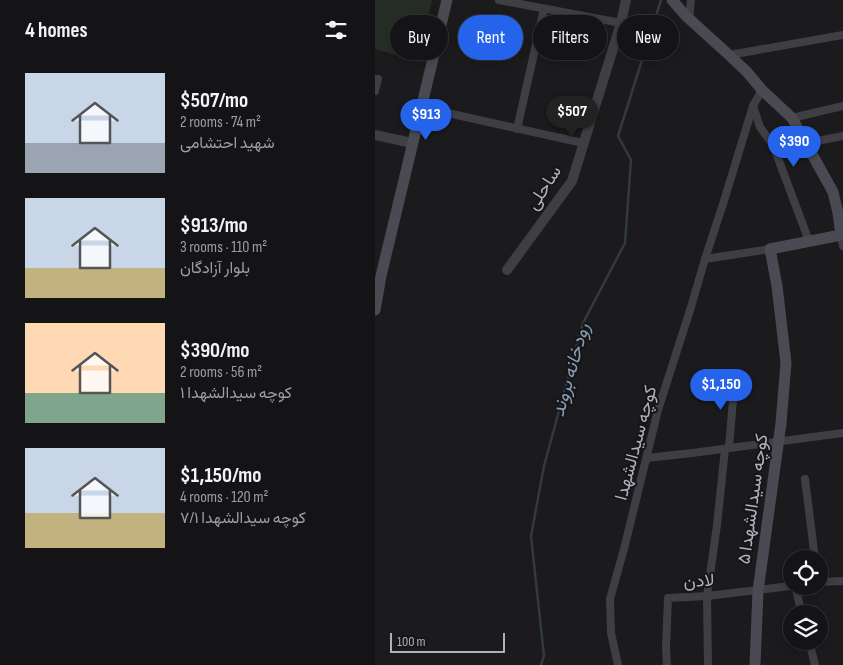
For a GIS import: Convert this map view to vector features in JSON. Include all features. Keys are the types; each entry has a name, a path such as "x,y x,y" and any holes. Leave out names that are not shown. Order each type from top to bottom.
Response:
{"main road":[{"path":"375,310 381,276 447,0"},
{"path":"672,0 792,118 838,191 838,214 842,240 809,241 770,249"},
{"name":"کوچه سیدالشهدا ۵","path":"755,665 758,591 778,442 786,363 777,286 770,249"},
{"path":"375,294 381,276"}],"street":[{"path":"499,0 617,22"},
{"name":"ساحلی","path":"623,15 626,0"},
{"path":"688,17 691,0"},
{"path":"517,129 544,9"},
{"path":"729,55 843,35"},
{"name":"ساحلی","path":"507,270 571,181 617,36"},
{"path":"375,79 378,79 375,91"},
{"name":"کوچه سیدالشهدا","path":"618,665 611,633 610,599 659,410 753,106 762,90"},
{"path":"753,106 760,127 773,145 809,241"},
{"path":"792,118 843,106"},
{"path":"421,107 583,143"},
{"path":"375,135 413,143"},
{"path":"807,143 843,136"},
{"path":"705,260 770,249"},
{"path":"708,665 707,596 735,376"},
{"path":"647,458 843,433"},
{"path":"805,479 814,550"},
{"path":"828,582 843,583"},
{"name":"لادن","path":"667,665 668,598 707,596 783,587"},
{"path":"811,650 815,665"}],"shaded area":[{"path":"375,0 432,0 429,15 390,15 390,53 375,49"}],"waterway":[{"name":"رودخانه بروند","path":"541,665 544,656 531,536 544,466 583,323 625,243 631,160 618,136 661,0"}]}
